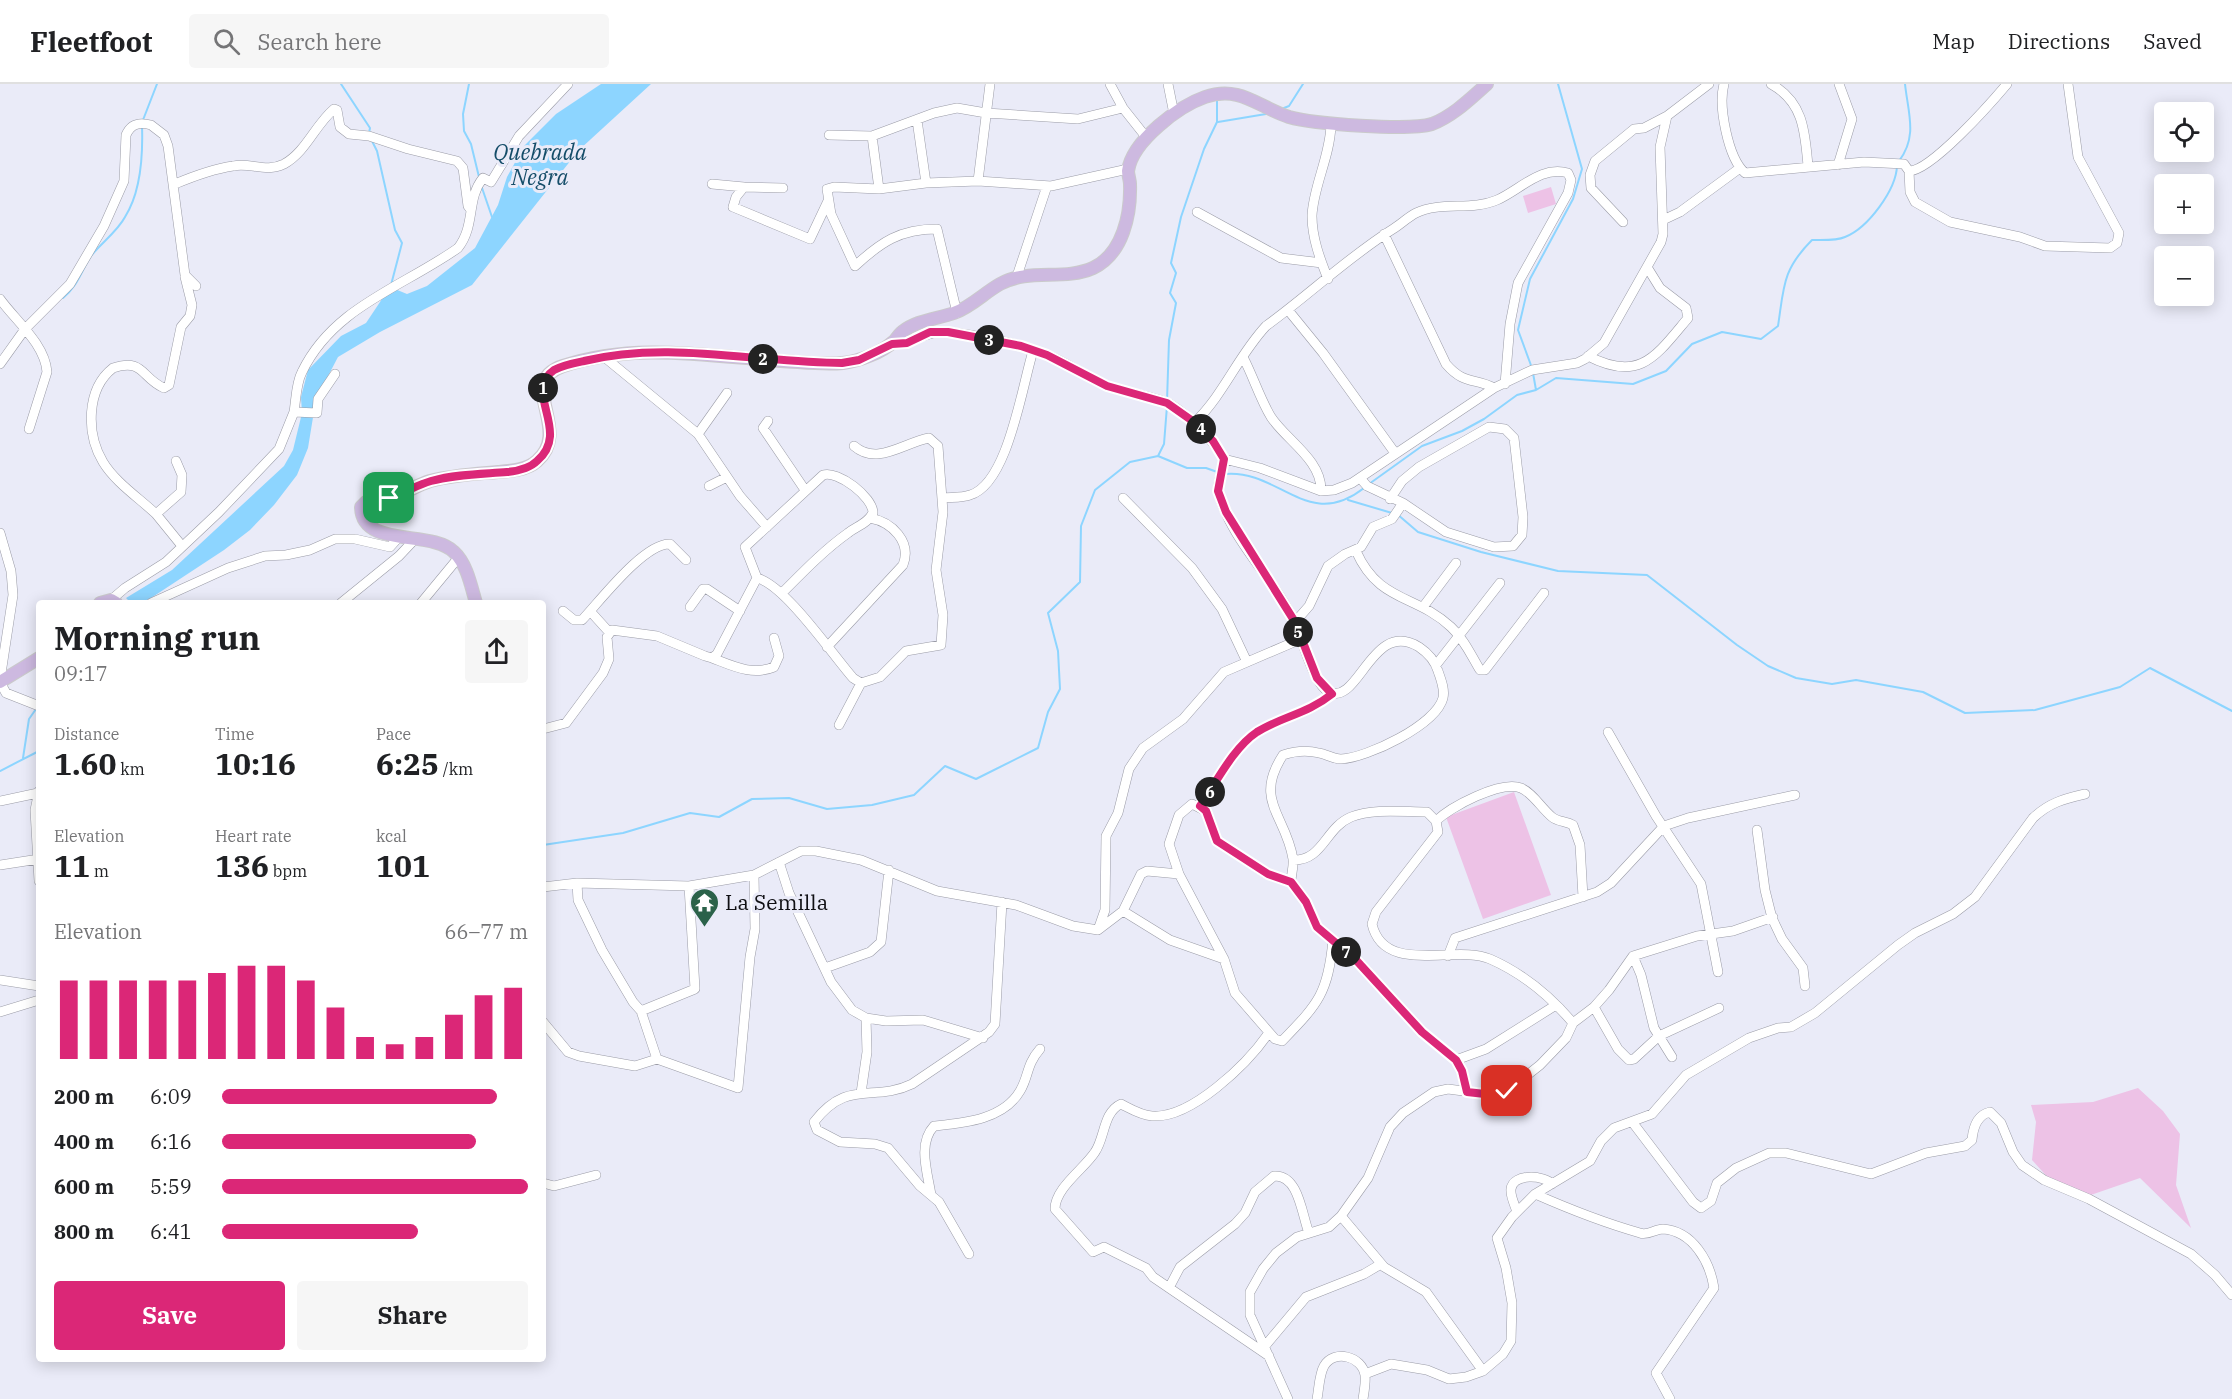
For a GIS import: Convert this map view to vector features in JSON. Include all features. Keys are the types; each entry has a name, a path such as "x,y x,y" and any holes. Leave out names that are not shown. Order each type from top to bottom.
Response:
{"main road":[{"path":"475,600 459,557 446,545 416,538 399,537 370,527 362,514 361,507 366,502 406,493 432,480 459,475 511,471 537,461 548,445 551,432 542,392 545,380 557,369 603,356 669,352 842,363 859,360 892,344 902,332 922,322 957,313 1002,283 1028,274 1069,274 1091,269 1106,260 1118,245 1126,220 1130,185 1128,169 1146,137 1174,114 1202,98 1218,93 1232,93 1246,96 1262,106 1290,117 1331,125 1416,127 1428,125 1458,109 1487,84"},
{"path":"0,681 36,660"}],"street":[{"path":"111,600 125,588 166,562 219,512 279,449 296,412 301,373 319,344 338,322 458,248 467,236 473,212 473,195 483,178 491,182 519,135 568,84"},
{"path":"978,182 990,84"},
{"path":"1110,84 1123,108 1146,137"},
{"path":"1168,84 1174,114"},
{"path":"1623,222 1591,188 1590,175 1595,161 1634,129 1644,128 1667,116 1709,84"},
{"path":"1724,84 1722,106 1725,121 1740,168 1745,173 1808,166 1898,162 1904,164 1909,171 1911,192 1915,202 1950,222 2020,237 2044,246 2098,250 2114,246 2119,238 2118,227 2078,157 2068,84"},
{"path":"1771,84 1786,93 1801,114 1808,166"},
{"path":"1838,165 1852,119 1839,84"},
{"path":"1909,171 1920,169 1935,158 1978,118 2007,84"},
{"path":"829,135 872,136 957,108 986,113 1078,118 1123,108"},
{"path":"175,184 202,173 236,165 272,169 284,164 297,154 334,109 337,110 340,126 349,134 369,136 408,149 457,161 463,168 468,206 473,212"},
{"path":"1224,459 1260,468 1321,491 1334,490 1360,478 1494,388 1532,370 1577,363 1588,356 1604,343 1660,242 1663,220 1660,147 1667,116"},
{"path":"917,120 926,183"},
{"path":"0,364 25,329 70,284 113,210 124,181 129,129 142,123 151,125 164,135 168,146 175,184 176,212 181,232 185,275 192,305 190,316 181,327 169,385 164,388 156,385 141,368 130,364 112,368 96,391 91,410 94,441 103,462 156,514 182,546"},
{"path":"1328,279 1313,230 1312,214 1327,161 1331,125"},
{"path":"872,136 879,189"},
{"path":"1663,220 1680,212 1740,168"},
{"path":"957,313 937,229 912,232 880,243 855,266 826,191 830,188 879,189 926,183 978,182 1047,186 1128,169"},
{"path":"1194,422 1220,396 1243,357 1266,327 1384,234 1416,213 1433,208 1482,205 1499,200 1540,176 1562,171 1568,173 1571,180 1568,193 1518,283 1510,324 1505,384"},
{"path":"712,184 783,188"},
{"path":"1016,279 1047,186"},
{"path":"744,187 733,202 736,210 810,239 828,201"},
{"path":"1197,212 1281,258 1322,263"},
{"path":"1384,234 1446,364 1454,373 1472,383 1494,388"},
{"path":"1588,356 1615,366 1630,368 1646,363 1657,356 1688,318 1686,308 1660,288 1647,267"},
{"path":"185,275 196,286"},
{"path":"0,299 25,329 47,363 47,372 29,429"},
{"path":"1288,310 1323,353 1395,453"},
{"path":"892,344 907,343 930,332 948,332 1021,346 1047,355 1107,386 1167,403 1194,422 1213,441 1224,459 1218,491 1226,512 1295,622 1317,678 1332,694"},
{"path":"942,498 970,495 993,476 1006,448 1034,351"},
{"path":"603,356 698,434 747,505 767,527"},
{"path":"1243,357 1270,415 1304,453 1321,482 1321,491"},
{"path":"296,412 317,412 318,399 335,374"},
{"path":"698,434 727,393"},
{"path":"768,421 763,428 805,490"},
{"path":"1360,478 1367,486 1446,532 1494,547 1514,546 1522,535 1523,517 1514,438 1501,428 1489,427 1419,467 1402,481 1390,499"},
{"path":"839,726 861,683 879,677 906,651 941,645 943,615 936,570 942,498 938,446 931,439 915,441 881,455 866,453 854,446"},
{"path":"156,514 181,492 182,475 176,461"},
{"path":"712,658 717,654 757,578 745,547 823,475 836,474 849,482 871,505 873,511 870,518 816,559 782,593"},
{"path":"709,486 727,477"},
{"path":"1123,498 1192,568 1222,609 1247,662"},
{"path":"1295,622 1309,606 1328,566 1345,554 1361,548 1373,527 1392,519 1402,505"},
{"path":"827,647 903,565 907,556 904,544 894,529 884,520 870,518"},
{"path":"0,533 11,571 13,595 0,681 6,693 36,705"},
{"path":"157,600 190,584 265,556 293,554 345,538 390,547 399,537"},
{"path":"345,600 399,556 416,538"},
{"path":"563,610 574,620 582,620 643,556 656,548 670,544 686,560"},
{"path":"1356,550 1367,572 1382,586 1395,596 1423,607 1452,627 1480,670 1485,670 1544,593"},
{"path":"424,600 459,557"},
{"path":"1423,607 1456,563"},
{"path":"757,578 765,580 782,593 853,678 861,683"},
{"path":"1436,665 1500,583"},
{"path":"690,607 703,589 706,589 740,611"},
{"path":"546,728 566,723 603,673 609,659 609,632 590,611"},
{"path":"609,632 617,630 657,636 741,669 763,671 774,667 779,656 774,638"},
{"path":"1098,930 1105,910 1106,836 1118,813 1129,769 1143,748 1183,719 1205,696 1214,680 1224,672 1301,639"},
{"path":"1200,806 1244,744 1256,733 1315,708 1332,694 1344,692 1386,643 1397,641 1413,644 1427,652 1436,665 1443,687 1443,698 1438,709 1424,722 1387,745 1356,757 1338,759 1317,752 1296,751 1283,755 1269,783 1272,799 1293,860 1291,882"},
{"path":"1608,732 1701,884 1718,972"},
{"path":"1436,821 1445,812 1494,788 1512,786 1521,788 1552,817 1574,825 1580,844 1583,897"},
{"path":"0,801 36,792"},
{"path":"1365,1374 1391,1364 1427,1370 1449,1379 1466,1377 1484,1371 1503,1354 1511,1341 1510,1287 1497,1238 1517,1212 1535,1194 1590,1161 1608,1132 1652,1114 1678,1082 1702,1064 1749,1038 1778,1028 1791,1027 1815,1013 1915,933 1964,907 1976,897 2038,813 2055,801 2085,794"},
{"path":"1448,956 1455,938 1598,892 1611,883 1664,826 1688,818 1795,795"},
{"path":"36,804 36,826"},
{"path":"1333,940 1325,991 1282,1041 1268,1034 1235,993 1224,959 1179,874 1169,844 1179,815 1192,804 1200,806 1206,811 1217,841 1268,874 1291,882 1306,902 1317,927 1333,940 1356,960 1422,1032 1456,1060 1462,1071 1467,1092"},
{"path":"1293,860 1306,860 1313,855 1338,824 1353,816 1382,812 1427,812 1436,821 1438,832 1376,912 1372,924 1379,940 1388,948 1413,955 1488,958 1533,985 1573,1023"},
{"path":"1757,830 1767,902 1778,933 1803,968 1805,986"},
{"path":"546,888 577,883 689,886 754,875 801,851 816,850 836,853 889,870 937,891 1002,902 1036,911 1073,926 1098,930 1123,911 1141,874 1147,871 1179,874"},
{"path":"0,865 36,859"},
{"path":"779,862 789,893 831,981 852,1010 866,1018 886,1021 923,1020 983,1038"},
{"path":"825,968 870,952 881,942 889,870"},
{"path":"546,1026 568,1052 579,1056 635,1066 657,1059 738,1088 750,957 755,929 754,875"},
{"path":"577,883 578,900 602,950 633,1002 641,1011 657,1059"},
{"path":"641,1011 695,989 689,886"},
{"path":"969,1254 939,1202 884,1146 840,1142 816,1128 814,1122 831,1104 848,1095 902,1088 983,1038 996,1024 1002,902"},
{"path":"1123,911 1170,940 1224,959"},
{"path":"1288,1399 1271,1357 1250,1316 1250,1292 1263,1269 1276,1253 1297,1237 1329,1227 1341,1216 1368,1178 1390,1127 1403,1113 1434,1092 1448,1089 1494,1095 1507,1091 1540,1065 1566,1038 1573,1023 1594,1007 1633,956 1709,933 1733,931 1773,917"},
{"path":"1633,956 1641,975 1650,1019 1672,1058"},
{"path":"0,980 36,986"},
{"path":"0,1012 36,1001"},
{"path":"1456,1060 1486,1048 1556,1005"},
{"path":"1594,1007 1618,1049 1629,1060 1635,1059 1659,1036 1719,1008"},
{"path":"861,1093 867,1052 866,1018"},
{"path":"1268,1034 1257,1049 1232,1074 1186,1108 1154,1116 1139,1113 1121,1104 1116,1106 1111,1113 1097,1150 1055,1204 1054,1209 1093,1252 1104,1247 1146,1268 1153,1276 1271,1357"},
{"path":"931,1195 924,1148 928,1132 934,1126 961,1125 1000,1111 1022,1089 1032,1059 1040,1049"},
{"path":"1633,1123 1693,1202 1701,1208 1711,1201 1717,1183 1724,1176 1750,1160 1769,1153 1786,1153 1871,1174 1926,1153 1965,1146 1972,1140 1973,1131 1981,1116 1990,1112 2001,1123 2013,1152 2022,1165 2044,1180 2089,1199 2191,1254 2215,1275 2232,1295"},
{"path":"546,1184 554,1186 596,1175"},
{"path":"1170,1286 1180,1267 1235,1224 1245,1213 1255,1192 1274,1176 1283,1176 1291,1183 1309,1233"},
{"path":"1517,1212 1511,1194 1511,1187 1515,1181 1524,1178 1546,1179 1552,1184"},
{"path":"1535,1194 1643,1234 1663,1229 1683,1237 1704,1255 1711,1268 1714,1288 1656,1372 1670,1399"},
{"path":"1341,1216 1381,1264 1426,1292 1484,1371"},
{"path":"1265,1346 1306,1297 1364,1274 1381,1264"},
{"path":"1317,1399 1322,1369 1328,1361 1338,1356 1350,1357 1357,1362 1365,1374 1363,1399"}],"shaded area":[{"path":"1551,187 1556,204 1528,213 1523,196"},
{"path":"1514,792 1551,895 1483,919 1446,817"},
{"path":"2138,1088 2163,1111 2180,1134 2176,1185 2191,1228 2140,1178 2085,1197 2052,1182 2032,1160 2036,1122 2031,1105 2093,1102"}],"water":[{"name":"Quebrada Negra","path":"601,84 651,84 579,150 472,285 380,332 338,357 316,399 308,448 297,475 274,505 250,530 151,598 128,600 126,598 172,570 284,466 293,450 302,413 301,397 308,370 341,336 366,323 390,287 407,294 427,286 475,248 498,205 507,177 524,146 556,114"}],"waterway":[{"path":"143,120 157,84"},
{"path":"341,84 370,128 369,133"},
{"path":"469,84 463,114 464,131 471,144 479,177"},
{"path":"1284,108 1289,106 1303,84"},
{"path":"1532,368 1518,330 1530,279 1573,199 1582,169 1558,84"},
{"path":"1899,161 1905,152 1910,133 1905,84"},
{"path":"1167,401 1169,340 1176,303 1170,293 1176,273 1171,263 1181,217 1204,149 1217,122 1217,98"},
{"path":"1218,122 1266,114"},
{"path":"63,298 76,283 91,256 118,228 130,207 140,173 142,126"},
{"path":"372,141 377,151 395,230 402,243 391,285"},
{"path":"1369,484 1422,446 1462,431 1484,419 1517,395 1536,390 1556,378 1633,384 1666,371 1692,344 1722,332 1761,339 1778,326 1786,280 1802,251 1812,240 1841,238 1863,225 1886,197 1892,186 1897,166"},
{"path":"481,185 492,217"},
{"path":"1533,373 1536,390"},
{"path":"1158,456 1164,444 1167,406"},
{"path":"546,845 623,833 690,813 719,817 752,799 789,798 827,809 872,805 914,795 945,766 976,779 1038,748 1048,712 1060,689 1058,651 1048,613 1080,582 1081,526 1095,490 1130,462 1158,456 1187,468 1206,468 1220,473"},
{"path":"1225,474 1244,475 1262,480 1294,496 1310,502 1326,504 1344,500 1364,488"},
{"path":"1348,500 1392,513"},
{"path":"1397,514 1418,532 1481,552 1558,571 1647,575 1737,645 1768,666 1796,678 1832,684 1856,680 1923,692 1965,713 2035,710 2120,687 2150,668 2232,711"},
{"name":"Quebrada Negra","path":"23,758 29,719 36,709"},
{"path":"0,771 36,753"}],"place":[{"name":"La Semilla","path":"704,928"}],"route":[{"path":"389,498 406,493 432,480 459,475 511,471 525,468 537,461 550,438 551,425 542,392 545,380 550,373 564,366 603,356 669,352 842,363 859,360 892,344 907,343 930,332 948,332 1021,346 1047,355 1107,386 1138,397 1167,403 1194,422 1213,441 1224,459 1218,491 1226,512 1295,622 1317,678 1332,694 1315,708 1273,724 1256,733 1244,744 1200,806 1209,817 1217,841 1268,874 1291,882 1306,902 1317,927 1356,960 1422,1032 1456,1060 1462,1071 1467,1092 1494,1095 1507,1091"}]}
